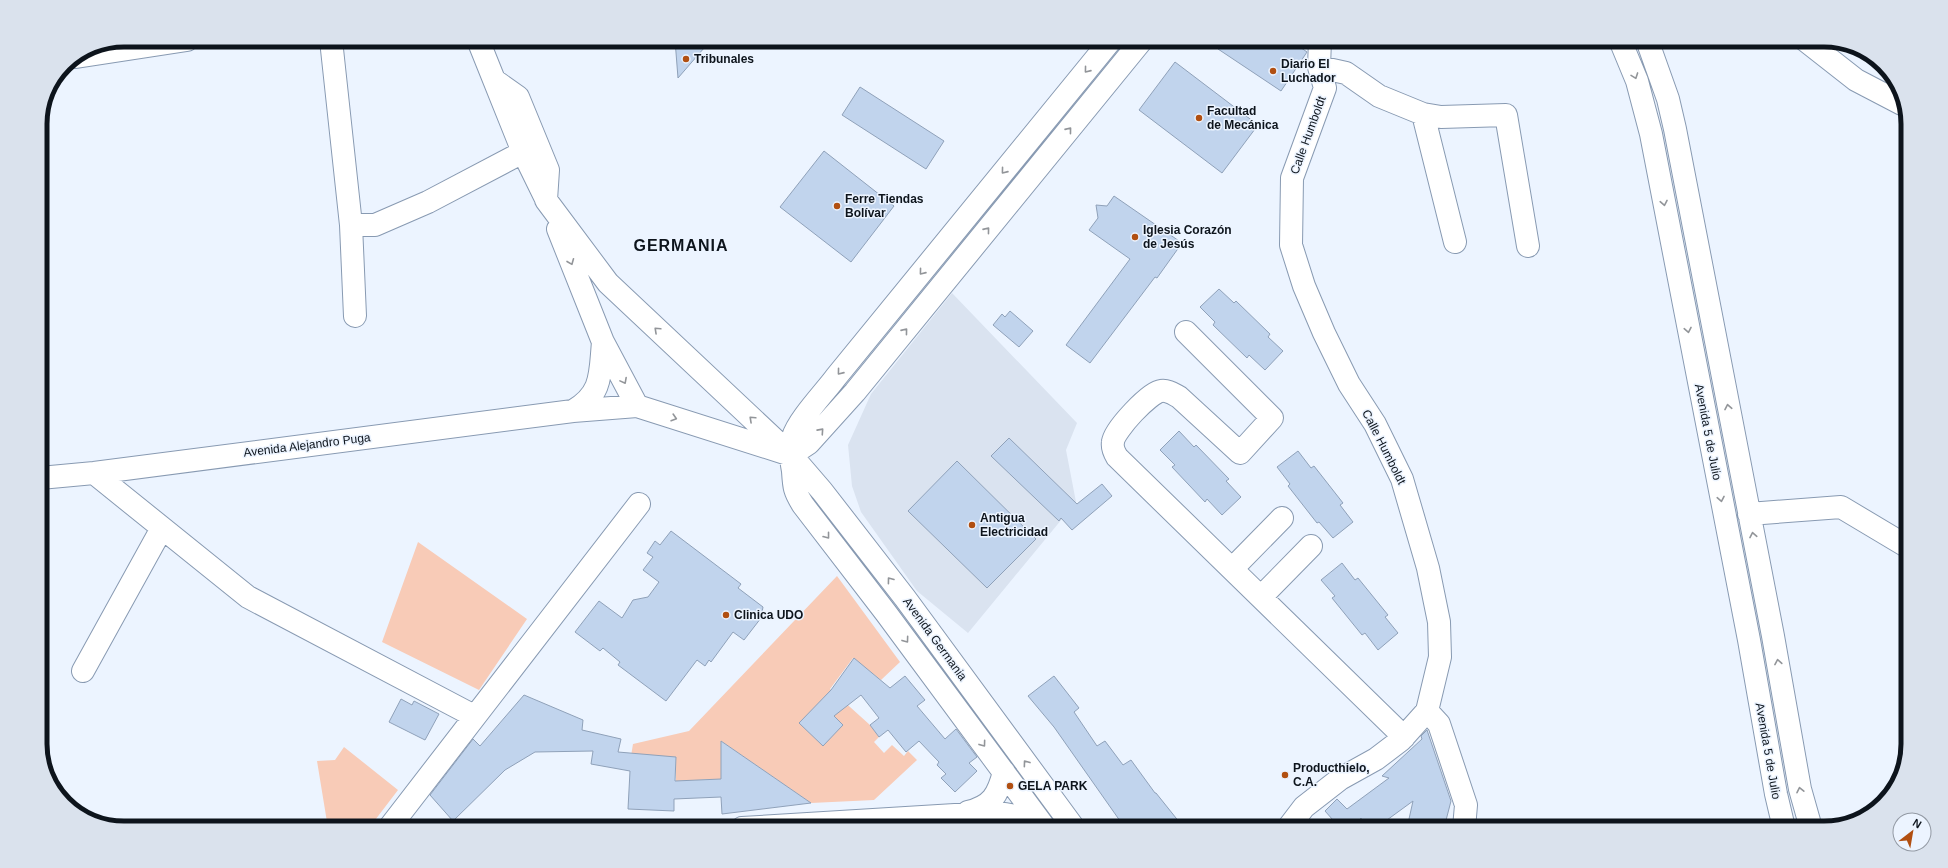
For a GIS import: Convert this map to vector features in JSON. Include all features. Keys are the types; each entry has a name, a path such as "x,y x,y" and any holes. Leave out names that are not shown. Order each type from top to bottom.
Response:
{"street":[{"path":"91,55 141,47"},
{"path":"332,47 350,225 355,316"},
{"path":"481,47 523,152 546,200 603,342 637,406 791,455 809,443 855,392 1136,47"},
{"name":"Avenida Germania","path":"1040,821 886,613 803,505 795,492 791,455 793,437 800,423 1105,47"},
{"name":"Calle Humboldt","path":"1293,821 1304,807 1340,779 1376,759 1404,737 1427,711 1440,657 1439,622 1428,568 1402,479 1375,424 1349,384 1324,333 1304,286 1291,245 1292,178 1325,88 1320,67 1320,47"},
{"name":"Avenida 5 de Julio","path":"1623,47 1637,81 1650,134 1749,640 1776,794 1782,821"},
{"name":"Avenida 5 de Julio","path":"1650,47 1660,74 1672,114 1800,789 1808,821"},
{"path":"1814,47 1856,80 1898,102"},
{"path":"1320,67 1346,73 1379,96 1423,114 1441,118 1506,115 1528,246"},
{"path":"494,80 518,97 548,170 546,200"},
{"path":"1423,114 1455,242"},
{"path":"350,225 375,225 428,202 523,152"},
{"name":"Avenida Germania","path":"546,200 608,283 791,455 822,491 905,598 1069,821"},
{"path":"1186,332 1272,418 1240,453 1179,397 1167,391 1160,391 1152,395 1122,426 1114,437 1113,447 1117,457 1404,737"},
{"path":"573,411 585,405 596,392 603,342"},
{"name":"Avenida Alejandro Puga","path":"47,477 94,473 573,411 637,406"},
{"path":"94,473 248,598 474,716"},
{"path":"394,821 639,504"},
{"path":"1749,514 1841,507 1901,543"},
{"path":"1232,569 1282,518"},
{"path":"83,671 162,528"},
{"path":"1261,597 1311,546"},
{"path":"1427,711 1439,724 1466,804 1465,821"},
{"path":"956,815 983,807 993,800 1000,788 1004,772"},
{"path":"857,821 956,815 1005,814 1026,818 1032,821"}],"shaded area":[{"path":"952,293 1077,423 1066,450 1076,502 968,633 917,591 861,512 852,486 848,445 871,394"},
{"path":"418,542 527,619 479,690 382,642"},
{"path":"837,576 900,662 881,680 853,658 830,689 870,725 879,737 874,742 884,753 892,745 904,756 908,751 917,760 874,800 811,803 721,741 721,779 676,781 676,757 648,763 648,754 631,756 633,744 689,731"},
{"path":"344,747 398,790 374,821 327,821 317,761 335,760"}],"building":[{"name":"Tribunales","path":"676,47 705,47 678,78"},
{"name":"Diario El Luchador","path":"1219,47 1300,47 1307,52 1281,91 1218,49"},
{"name":"Facultad de Mecánica","path":"1175,62 1258,125 1222,173 1139,110"},
{"path":"860,87 944,141 926,169 842,115"},
{"name":"Ferre Tiendas Bolívar","path":"824,151 894,206 851,262 780,207"},
{"path":"1114,196 1182,243 1157,278 1155,277 1090,363 1066,345 1130,259 1089,230 1098,218 1096,205 1107,206"},
{"path":"1219,289 1234,303 1236,301 1270,334 1268,337 1283,351 1265,370 1249,355 1247,358 1213,325 1215,322 1200,307"},
{"path":"1010,311 1033,331 1019,347 993,325 1002,314 1005,317"},
{"path":"1179,431 1194,447 1196,445 1229,479 1226,481 1241,497 1222,515 1207,499 1205,502 1172,467 1175,465 1160,450"},
{"path":"1009,438 1077,504 1102,484 1112,496 1072,530 1061,518 1059,521 991,456"},
{"path":"1298,451 1311,468 1314,466 1343,503 1340,505 1353,522 1333,538 1319,522 1317,523 1288,486 1290,484 1277,467"},
{"name":"Antigua Electricidad","path":"957,461 1036,539 987,588 908,511"},
{"name":"Clinica UDO","path":"671,531 741,584 738,588 763,607 761,618 744,640 733,632 711,662 709,660 705,666 697,660 666,701 618,665 620,662 603,648 600,651 575,632 599,601 622,618 633,600 648,597 659,582 643,570 653,557 647,553 655,541 660,545"},
{"path":"1342,563 1355,580 1358,578 1388,615 1385,617 1398,633 1378,650 1365,633 1362,635 1332,598 1335,596 1321,580"},
{"path":"854,658 890,688 905,676 925,700 917,706 945,739 956,729 977,757 969,763 977,771 955,792 941,778 946,774 937,765 939,762 919,741 906,752 888,730 879,737 870,725 879,718 861,695 834,716 843,725 823,746 799,723 831,690"},
{"path":"1054,676 1079,708 1074,712 1097,746 1105,741 1123,765 1131,760 1155,793 1178,821 1120,821 1054,727 1028,696"},
{"path":"524,695 583,720 582,730 621,739 618,752 676,757 675,781 721,779 721,741 811,803 722,814 721,797 674,799 674,811 628,809 630,771 591,764 593,751 535,752 505,770 453,821 430,795 473,739 480,746"},
{"path":"401,699 412,705 414,701 439,714 425,740 389,722"},
{"path":"1427,730 1451,801 1446,821 1409,821 1413,801 1386,821 1363,821 1361,818 1358,821 1334,821 1325,811 1337,799 1347,809 1389,778 1382,776 1422,739 1421,736"}],"place":[{"name":"Tribunales","path":"686,59"},
{"name":"Diario El Luchador","path":"1273,71"},
{"name":"Facultad de Mecánica","path":"1199,118"},
{"name":"Ferre Tiendas Bolívar","path":"837,206"},
{"name":"Iglesia Corazón de Jesús","path":"1135,237"},
{"name":"Antigua Electricidad","path":"972,525"},
{"name":"Clinica UDO","path":"726,615"},
{"name":"Producthielo, C.A.","path":"1285,775"},
{"name":"GELA PARK","path":"1010,786"}],"district":[{"name":"GERMANIA","path":"681,245"}]}
